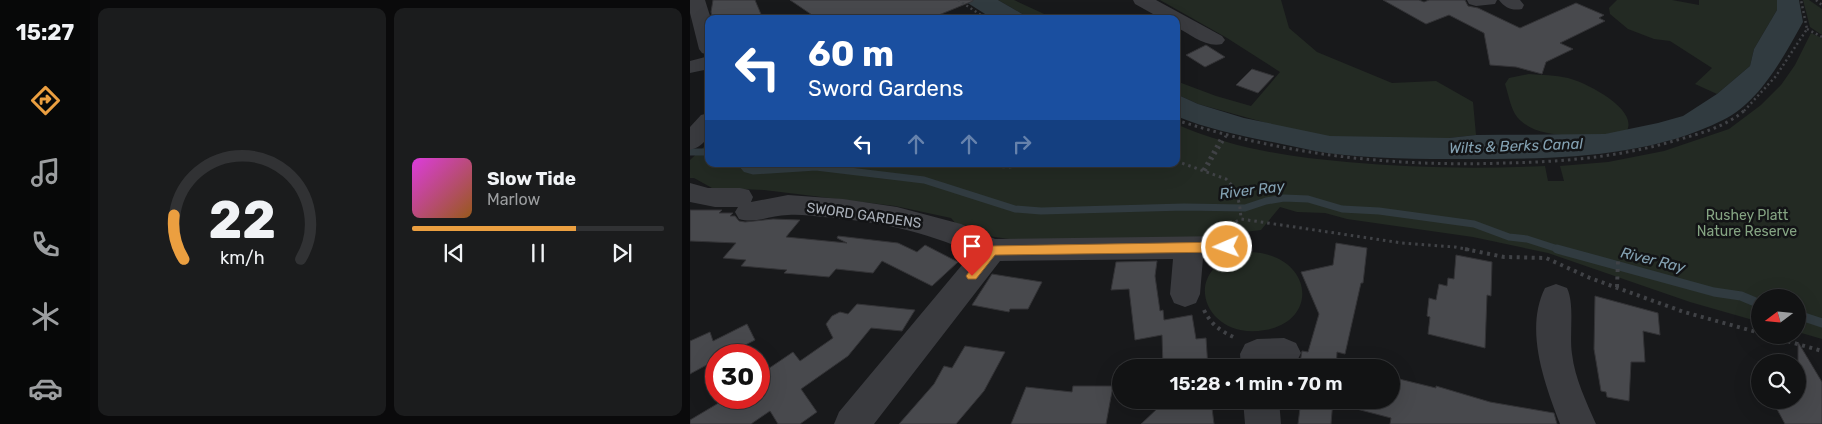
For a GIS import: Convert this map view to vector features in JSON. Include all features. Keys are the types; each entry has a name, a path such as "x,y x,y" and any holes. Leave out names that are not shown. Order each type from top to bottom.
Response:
{"street":[{"path":"1142,0 1166,15"},
{"path":"694,3 705,37"},
{"path":"1180,24 1215,40"},
{"path":"690,68 705,63"},
{"path":"690,142 702,122"},
{"name":"SWORD GARDENS","path":"690,192 700,196 732,199 745,205 788,205 843,209 922,222 952,232 992,250"},
{"path":"852,424 992,250 1227,247"},
{"path":"1189,248 1194,300"},
{"path":"1556,297 1552,325 1557,368 1562,386 1578,424"},
{"path":"1262,409 1264,424"}],"path":[{"path":"958,0 981,15"},
{"path":"1180,121 1224,136 1334,157 1392,162 1509,163 1631,153 1698,134 1737,117 1772,83 1807,29 1801,0"},
{"path":"1816,0 1822,4"},
{"path":"1807,29 1822,37"},
{"path":"1204,171 1224,136"},
{"path":"1180,162 1226,179 1232,183 1239,202 1241,219 1402,243 1455,247 1504,257 1546,258 1590,278 1684,312 1751,331"},
{"path":"1617,287 1618,261"},
{"path":"1194,300 1207,318 1223,332 1255,342 1267,358"},
{"path":"1798,344 1822,351"}],"green space":[{"path":"998,0 1014,0 1046,15 1024,15"},
{"path":"1160,0 1281,0 1289,28 1317,52 1392,83 1436,81 1473,102 1476,135 1449,138 1321,138 1198,104 1180,96 1180,82 1216,96 1251,106 1280,72 1227,38"},
{"path":"1617,0 1672,0 1699,5 1699,0 1777,0 1777,10 1754,49 1750,66 1717,94 1695,84 1712,68 1670,41 1654,39 1628,29 1610,14 1609,8"},
{"path":"1803,0 1809,0 1822,9 1822,35 1810,27"},
{"name":"Rushey Platt Nature Reserve","path":"1811,33 1822,38 1822,339 1806,334 1806,289 1751,289 1751,319 1690,302 1548,253 1473,237 1347,219 1325,213 1297,212 1280,207 1261,230 1189,239 1009,239 988,236 958,226 951,218 895,206 764,190 712,188 694,178 690,178 690,160 705,146 705,167 1180,167 1180,126 1239,145 1281,154 1325,160 1421,167 1545,166 1548,181 1564,181 1560,166 1608,162 1664,151 1729,129 1761,105 1781,85 1795,65"},
{"path":"1529,74 1568,78 1598,91 1619,106 1626,115 1629,124 1626,132 1583,136 1551,134 1524,124 1513,110 1505,84 1509,78"},
{"path":"1251,252 1271,256 1287,264 1297,275 1302,288 1301,302 1295,314 1283,324 1265,330 1243,331 1225,324 1213,313 1206,299 1206,284 1213,270 1227,259"}],"water":[{"path":"963,0 998,0 1024,15 987,15"},
{"name":"Wilts & Berks Canal","path":"1777,0 1799,0 1803,22 1770,77 1748,102 1723,120 1693,133 1662,143 1630,149 1564,157 1531,158 1432,159 1344,155 1320,152 1244,136 1210,128 1180,117 1180,96 1198,104 1244,118 1330,136 1449,138 1476,135 1605,134 1683,116 1717,94 1750,66 1754,49 1777,10"}],"building":[{"path":"713,0 755,0 761,15 712,15"},
{"path":"790,0 973,0 939,15 812,15"},
{"path":"1383,0 1419,0 1424,2 1429,0 1465,0 1468,6 1478,8 1520,28 1576,3 1604,15 1599,18 1605,21 1560,43 1573,49 1546,62 1542,74 1516,67 1490,65 1484,33 1449,15 1426,24"},
{"path":"1206,45 1225,57 1205,67 1186,55"},
{"path":"1252,69 1274,76 1258,93 1236,85"},
{"path":"690,210 722,210 719,213 733,213 730,216 735,216 739,221 745,222 773,219 800,220 786,237 847,243 837,238 838,236 898,243 917,252 925,245 958,262 932,286 882,261 873,273 836,269 829,277 784,273 787,270 741,266 746,260 723,258 736,243 690,241"},
{"path":"1336,243 1367,248 1363,283 1361,283 1345,354 1337,352 1337,359 1301,359 1302,351 1308,352 1319,314 1301,272 1333,265"},
{"path":"1456,255 1492,262 1491,296 1487,295 1485,348 1428,334 1430,317 1427,316 1429,298 1436,300 1439,284 1447,286 1448,278 1454,279"},
{"path":"1157,261 1155,276 1160,311 1163,310 1164,320 1192,315 1196,339 1206,338 1207,359 1163,359 1162,335 1135,340 1129,289 1111,290 1116,262"},
{"path":"992,274 1042,282 1028,309 1010,309 1009,312 972,305"},
{"path":"1595,296 1658,313 1660,335 1643,331 1645,362 1631,362 1629,401 1607,397 1606,392 1601,391 1594,349"},
{"path":"857,304 915,310 902,331 871,328 848,356 801,389 817,412 800,424 778,424 770,411 751,424 690,424 690,420 708,409 770,409 770,368 793,352 800,361 833,338 826,324 832,316 840,312 848,314"},
{"path":"747,324 755,340 747,344 705,344 705,366 690,374 690,341 710,332 713,341"},
{"path":"1798,344 1799,344 1805,354 1798,354"},
{"path":"965,346 1005,352 984,391 956,424 899,424 934,384 944,366 952,368"},
{"path":"1806,355 1822,382 1822,424 1785,424 1777,409 1806,409"},
{"path":"1400,379 1436,388 1436,386 1490,402 1554,413 1557,424 1390,424 1391,418 1357,409 1400,409"},
{"path":"1073,386 1112,386 1106,424 1011,424 1026,387 1072,392"},
{"path":"1157,409 1212,409 1214,424 1141,424"},
{"path":"1300,409 1332,409 1331,424 1298,424"}],"waterway":[{"name":"River Ray","path":"690,152 705,152"},
{"name":"River Ray","path":"744,167 753,171 816,167"},
{"name":"River Ray","path":"816,167 924,180 1015,209 1041,211 1184,207 1245,208 1266,201 1284,198 1308,199 1342,209 1379,211 1474,224 1509,237 1527,239 1561,250"},
{"name":"River Ray","path":"1557,249 1714,292 1741,296 1751,300"},
{"name":"River Ray","path":"1806,318 1822,323"}],"route":[{"path":"972,276 992,250 1227,247"}]}
